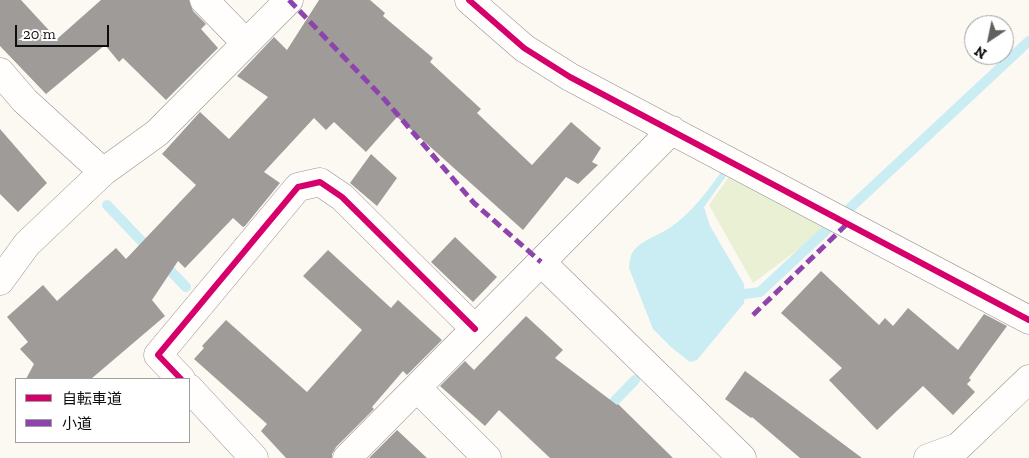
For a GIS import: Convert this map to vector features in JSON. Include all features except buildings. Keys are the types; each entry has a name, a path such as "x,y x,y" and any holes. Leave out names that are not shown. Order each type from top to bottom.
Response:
{"street":[{"path":"204,0 246,43"},
{"path":"0,282 27,244 103,172 157,133 289,0"},
{"path":"469,0 524,48 570,77 1029,320"},
{"path":"0,72 25,102 103,172"},
{"path":"347,458 672,130"},
{"path":"180,378 158,355 298,187 320,182 342,197 475,329"},
{"path":"540,262 742,458"},
{"path":"928,458 958,447 1029,379"},
{"path":"417,388 487,458"},
{"path":"190,389 254,458"}],"green space":[{"path":"733,171 828,222 823,231 753,283 709,205"}],"water":[{"path":"721,172 724,172 726,176 704,207 710,226 744,284 744,303 697,360 690,362 672,348 653,329 629,268 630,260 635,249 647,240 667,230 692,209"}],"waterway":[{"path":"745,294 760,292 1029,41"},
{"path":"107,205 151,251"},
{"path":"161,261 186,287"},
{"path":"605,411 635,380"}],"marked path":[{"path":"289,0 385,100 474,203 541,262"},
{"path":"753,315 848,223"}],"cycle path":[{"path":"469,0 524,48 570,77 1029,320"},
{"path":"180,378 158,355 298,187 320,182 342,197 475,329"}]}
